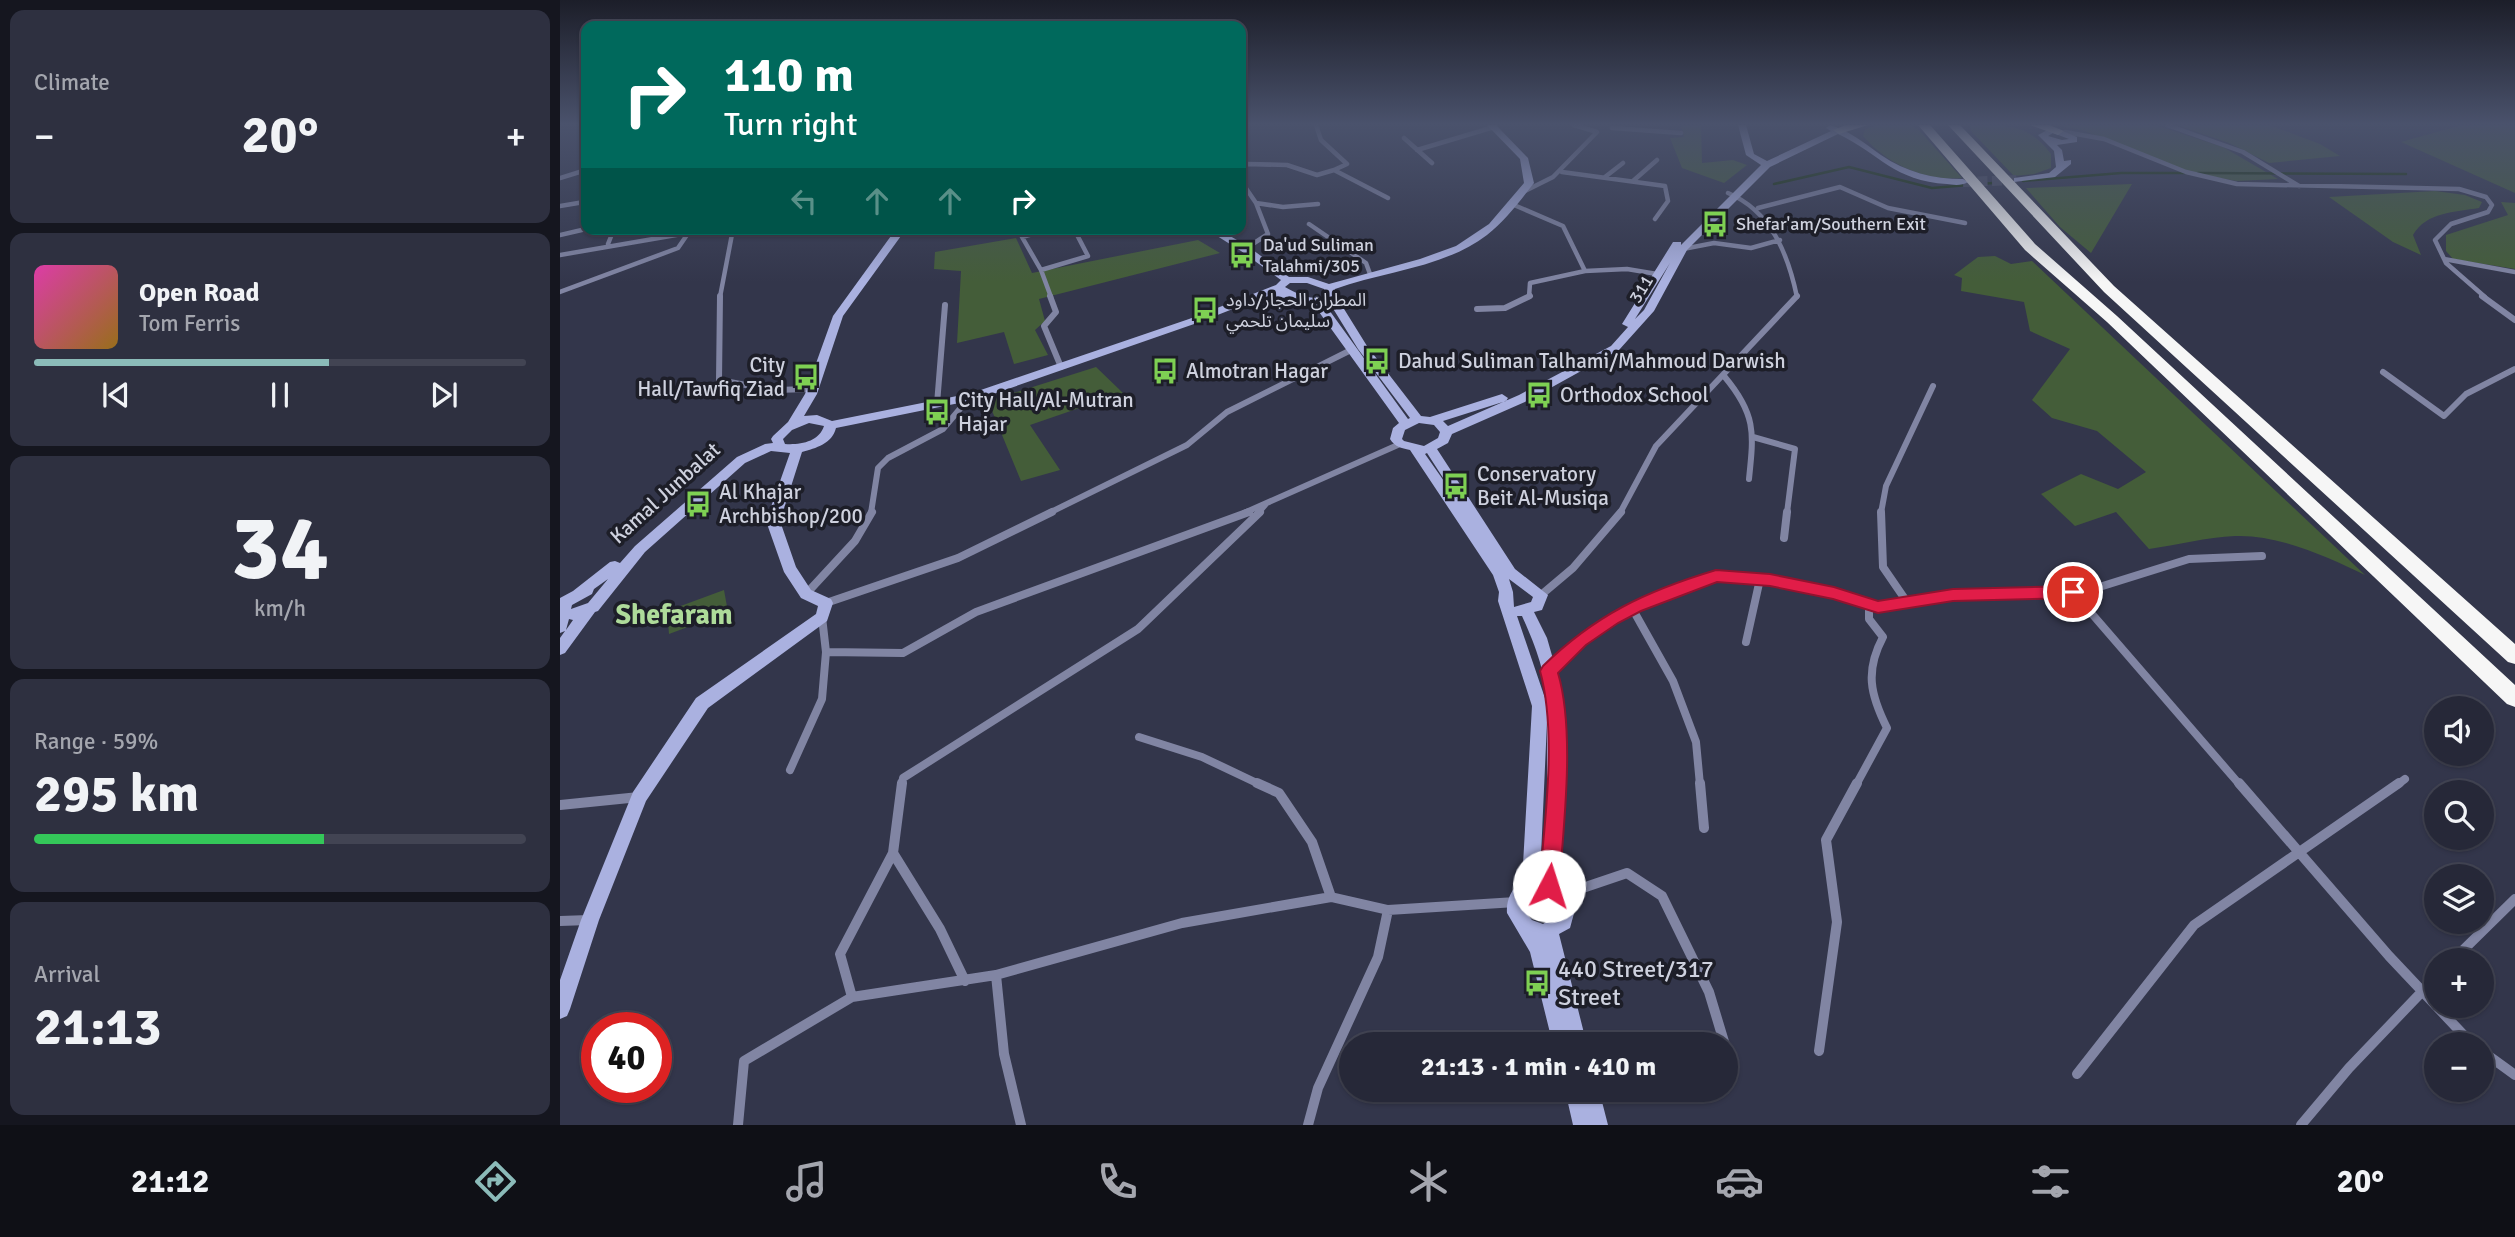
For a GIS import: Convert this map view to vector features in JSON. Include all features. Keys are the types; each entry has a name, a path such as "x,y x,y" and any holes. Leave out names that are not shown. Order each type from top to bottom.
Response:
{"highway":[{"path":"1969,178 2030,247 2112,318 2515,698"},
{"path":"2002,178 2109,289 2515,656"}],"street":[{"path":"1348,178 1388,198"},
{"path":"1318,303 1330,292 1370,274 1427,261 1478,238 1514,205 1529,183 1528,178"},
{"path":"1520,194 1536,190 1554,178"},
{"path":"1608,178 1665,186 1668,201 1655,219"},
{"path":"1633,181 1637,178"},
{"name":"311","path":"1433,420 1497,400 1580,362 1607,343 1626,325 1674,246 1749,178"},
{"path":"1915,178 1936,182 1964,182"},
{"path":"2017,180 2042,178"},
{"path":"2207,178 2300,186 2459,189 2486,197 2492,205 2488,212 2452,222 2438,233 2435,240 2436,250 2473,287 2515,320"},
{"path":"2286,178 2300,186"},
{"path":"1758,208 1840,187 1888,208 1965,223"},
{"path":"1245,249 1268,234 1256,203 1246,188"},
{"path":"1527,612 1537,607 1541,595 1573,568 1617,517 1656,446 1797,297 1780,240 1758,208 1732,194"},
{"name":"311","path":"1446,432 1534,392 1615,348 1649,311 1684,248 1732,194"},
{"path":"560,206 581,202"},
{"path":"1256,203 1283,207 1318,204"},
{"path":"1514,205 1563,226 1585,271"},
{"path":"1309,224 1366,263 1370,274"},
{"path":"560,235 581,230"},
{"path":"608,244 612,235"},
{"path":"560,255 608,244 669,235"},
{"path":"560,292 678,248 687,235"},
{"path":"732,235 719,300 719,380 772,390 813,389"},
{"path":"897,235 838,316 806,407 777,439 780,446 797,449 815,444 828,425 975,396 1308,280 1330,292 1411,421"},
{"path":"828,425 817,408 845,320 907,235"},
{"path":"1029,235 1022,237 1041,270 1056,312 1044,326 1061,367"},
{"path":"1041,270 1088,256 1077,235"},
{"path":"1221,235 1245,249 1286,287 1318,303 1351,350 1411,421"},
{"path":"1684,248 1714,243 1751,248 1780,240"},
{"path":"2444,259 2515,272"},
{"path":"1477,309 1501,310 1521,304 1530,297 1530,283 1585,271 1627,269 1657,274"},
{"path":"787,428 808,419 828,425 964,404 1273,297 1286,287"},
{"path":"937,404 945,305"},
{"path":"560,1009 590,920 639,797 702,703 824,610 958,558 1187,445 1227,412 1351,350"},
{"path":"2383,372 2444,416 2466,394 2515,369"},
{"path":"1724,376 1746,400 1755,423 1749,479"},
{"path":"1907,603 1883,567 1881,512 1885,486 1933,386"},
{"path":"806,594 855,541 872,511 878,468 888,458 943,429 964,404"},
{"path":"826,652 903,653 976,612 1265,505 1400,444 1416,450 1431,449 1444,440 1446,432 1433,420 1411,421 1396,433 1400,444"},
{"name":"Kamal Junbalat","path":"562,611 580,592 604,577 728,463 787,428"},
{"path":"1753,438 1795,449 1784,538"},
{"name":"Kamal Junbalat","path":"560,649 653,536 755,451 780,446"},
{"path":"790,770 821,699 826,652 824,610 806,594 789,568 773,522 797,449"},
{"path":"1431,449 1510,573 1524,584 1534,587 1541,595"},
{"path":"1416,450 1500,574 1540,706 1547,889 1566,915 1563,922 1549,932 1527,928"},
{"path":"852,997 840,954 893,853 903,778 1138,629 1250,524 1265,505"},
{"path":"1549,671 1580,640 1632,608 1716,576 1760,579 1834,593 1878,607 1953,595 2073,592 2093,589 2189,559 2262,556"},
{"path":"1746,642 1760,579"},
{"path":"1507,599 1524,584"},
{"path":"562,611 574,615 597,601 592,590 580,592"},
{"path":"2073,592 2297,851 2460,1032"},
{"path":"1507,599 1527,612 1540,638 1555,694 1556,809 1547,889"},
{"path":"1819,1051 1837,922 1826,840 1886,728 1868,689 1871,657 1882,636 1869,619 1869,604"},
{"path":"1632,608 1673,681 1696,742 1704,828"},
{"path":"1139,737 1202,757 1279,793 1312,842 1331,897"},
{"path":"2077,1074 2194,925 2297,851 2405,779"},
{"path":"560,805 639,797"},
{"path":"893,853 940,929 965,981"},
{"path":"738,1125 744,1061 852,997 996,975 1182,923 1331,897 1388,910 1517,902 1547,889 1627,873 1662,895 1709,992 1721,1032"},
{"path":"2465,948 2515,899"},
{"path":"1517,902 1518,919 1535,940 1560,1032"},
{"path":"1308,1125 1318,1088 1378,957 1388,910"},
{"path":"560,921 590,920"},
{"path":"1549,932 1574,1032"},
{"path":"996,975 1004,1054 1021,1125"},
{"path":"2301,1125 2349,1068 2424,988"},
{"path":"2494,1060 2515,1075"},
{"path":"1578,1102 1584,1125"},
{"path":"1592,1102 1597,1125"}],"green space":[{"path":"1709,178 1731,178 1724,183"},
{"path":"2217,178 2278,179 2237,181"},
{"path":"2480,178 2515,178 2515,193"},
{"path":"2132,184 2091,253 2060,227 2026,188"},
{"path":"2435,191 2465,195 2482,202 2479,208 2442,214 2419,227 2413,235 2421,255 2393,242 2329,197"},
{"path":"2501,202 2515,203 2515,269 2453,259 2446,251 2446,235 2508,215"},
{"path":"1016,238 1032,273 1198,240 1220,253 1039,299 1045,321 1035,330 1048,355 1014,364 1004,332 957,343 961,271 934,269 935,252"},
{"path":"1995,256 2011,264 2032,261 2365,575 2302,548 2251,536 2214,538 2149,549 2116,512 2075,526 2041,494 2081,474 2118,489 2146,472 2097,431 2052,418 2032,400 2070,349 2030,331 2024,302 1961,291 1962,278 1954,275 1978,257"},
{"path":"1096,367 1123,393 1030,425 1060,470 1021,481 988,401"},
{"path":"724,590 728,612 669,634 667,611"}],"waterway":[{"path":"1774,184 1803,178"},
{"path":"1890,178 1932,188 2005,182"},
{"path":"2023,181 2066,178"}],"tunnel":[{"path":"1963,182 2017,180"}],"place":[{"name":"Shefar'am/Southern Exit","path":"1715,224"},
{"name":"Da'ud Suliman Talahmi/305","path":"1242,255"},
{"name":"المطران الحجار/داود سليمان تلحمي","path":"1205,310"},
{"name":"Dahud Suliman Talhami/Mahmoud Darwish","path":"1377,361"},
{"name":"Almotran Hagar","path":"1165,371"},
{"name":"City Hall/Tawfiq Ziad","path":"806,377"},
{"name":"Orthodox School","path":"1539,395"},
{"name":"City Hall/Al-Mutran Hajar","path":"937,412"},
{"name":"Conservatory Beit Al-Musiqa","path":"1456,486"},
{"name":"Al Khajar Archbishop/200","path":"698,504"},
{"name":"440 Street/317 Street","path":"1537,983"}],"district":[{"name":"Shefaram","path":"674,614"}],"route":[{"path":"1549,886 1556,809 1555,694 1549,671 1580,640 1612,619 1635,607 1716,576 1770,580 1834,593 1878,607 1953,595 2073,592"}]}
